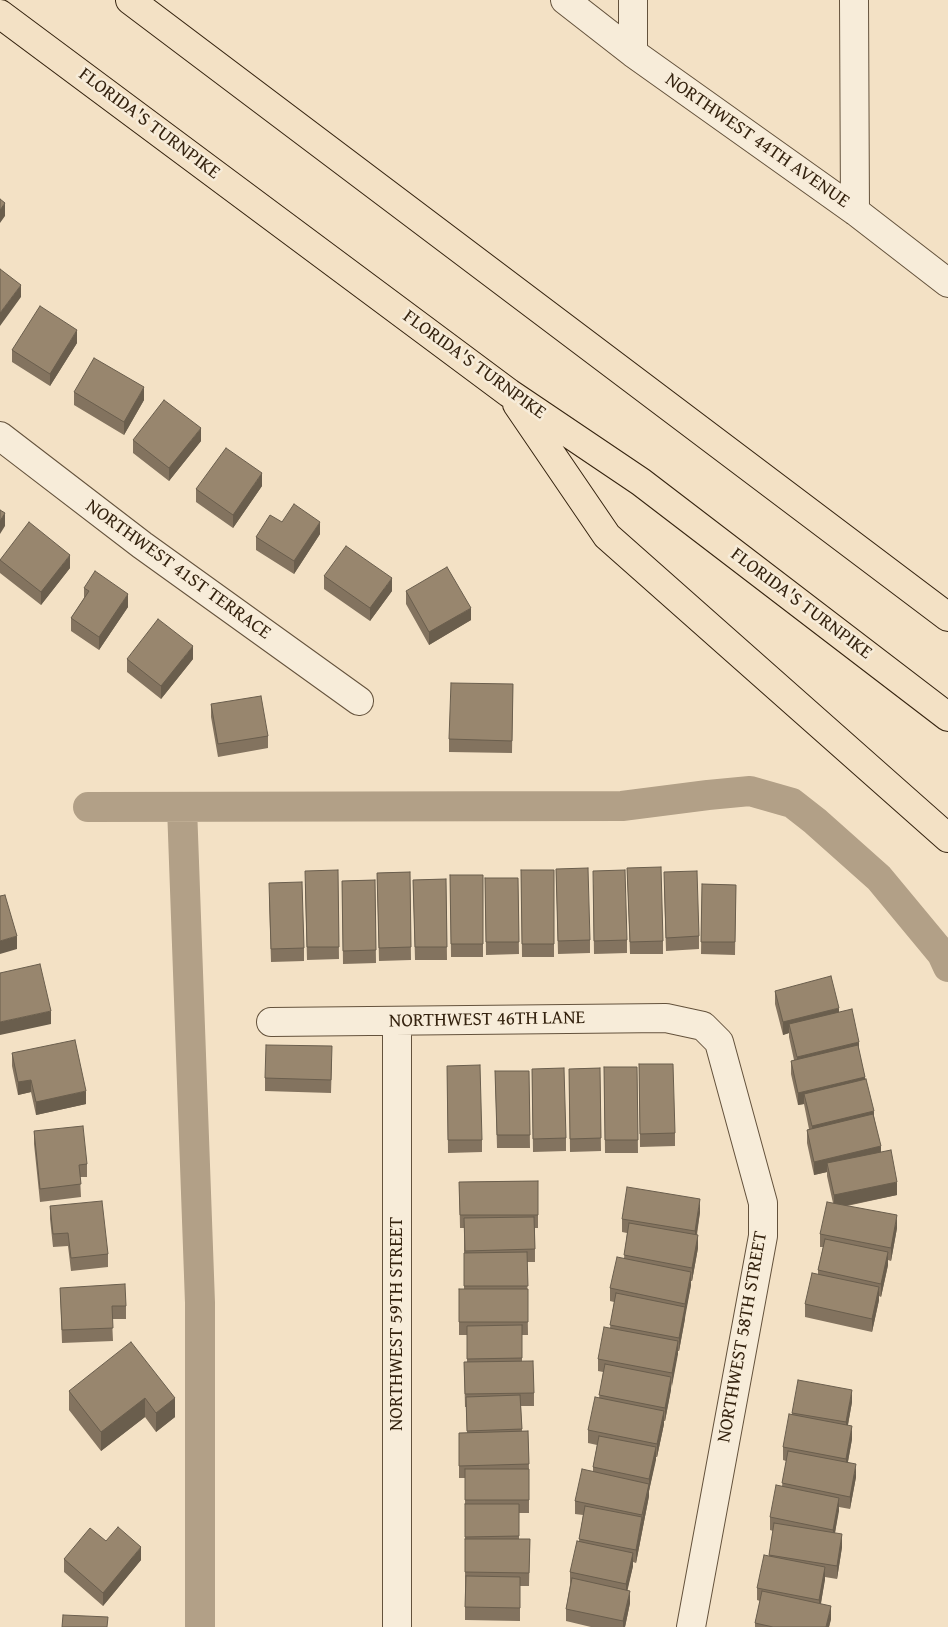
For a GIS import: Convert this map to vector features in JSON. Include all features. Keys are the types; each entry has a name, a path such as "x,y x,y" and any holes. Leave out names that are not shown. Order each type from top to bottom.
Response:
{"highway":[{"path":"130,0 948,617"},
{"name":"FLORIDA'S TURNPIKE","path":"0,14 509,393 641,482 948,717"},
{"path":"509,393 607,536 948,838"}],"street":[{"name":"NORTHWEST 44TH AVENUE","path":"565,0 633,53 855,211 948,283"},
{"path":"633,0 633,53"},
{"path":"854,0 855,211"},
{"name":"NORTHWEST 41ST TERRACE","path":"0,436 142,545 359,701"},
{"name":"NORTHWEST 46TH LANE","path":"271,1022 666,1018 703,1026"},
{"name":"NORTHWEST 59TH STREET","path":"397,1021 397,1627"},
{"name":"NORTHWEST 58TH STREET","path":"691,1627 763,1236 763,1203 718,1042 703,1026"}],"building":[{"path":"0,199 5,203 0,210"},
{"path":"0,269 21,285 0,313"},
{"path":"40,306 77,330 50,374 12,350"},
{"path":"94,358 144,387 124,422 74,392"},
{"path":"164,400 201,428 169,468 133,440"},
{"path":"226,448 262,473 233,515 196,489"},
{"path":"294,504 320,522 294,561 256,537 270,515 282,522"},
{"path":"0,510 5,513 0,521"},
{"path":"29,522 70,555 41,592 0,560"},
{"path":"346,546 392,578 370,608 324,576"},
{"path":"447,567 471,608 429,632 406,591"},
{"path":"95,571 128,594 99,637 71,618 89,591 84,588"},
{"path":"158,619 193,646 161,686 127,659"},
{"path":"451,683 513,684 512,741 449,739"},
{"path":"261,696 268,736 218,744 211,704"},
{"path":"661,867 663,941 630,942 627,868"},
{"path":"588,868 590,940 558,941 556,869"},
{"path":"338,870 339,947 307,947 305,871"},
{"path":"521,870 554,870 554,944 522,944"},
{"path":"625,870 627,940 594,941 593,871"},
{"path":"697,871 699,936 666,938 664,872"},
{"path":"410,872 411,947 379,948 377,873"},
{"path":"450,875 483,875 483,944 451,944"},
{"path":"485,878 518,878 519,942 486,942"},
{"path":"446,879 447,947 415,947 413,880"},
{"path":"375,880 376,950 343,951 342,881"},
{"path":"302,882 304,948 271,949 269,883"},
{"path":"702,884 736,885 735,942 701,942"},
{"path":"5,895 17,936 0,941 0,896"},
{"path":"40,964 51,1011 0,1022 0,973"},
{"path":"831,976 839,1008 783,1022 775,991"},
{"path":"852,1009 859,1042 797,1057 789,1024"},
{"path":"75,1040 86,1091 36,1102 31,1080 18,1082 12,1053"},
{"path":"266,1045 332,1046 331,1080 265,1078"},
{"path":"858,1045 865,1077 798,1093 791,1061"},
{"path":"639,1064 673,1064 675,1133 640,1134"},
{"path":"480,1065 482,1140 448,1140 447,1066"},
{"path":"604,1067 637,1067 638,1140 605,1140"},
{"path":"564,1068 566,1138 533,1139 532,1069"},
{"path":"600,1068 601,1138 570,1139 569,1069"},
{"path":"495,1071 529,1071 530,1135 497,1135"},
{"path":"866,1079 874,1111 812,1126 804,1094"},
{"path":"873,1114 881,1146 814,1162 807,1130"},
{"path":"83,1126 87,1164 79,1165 81,1184 40,1189 34,1131"},
{"path":"891,1150 897,1182 834,1195 827,1163"},
{"path":"538,1181 538,1215 460,1215 459,1182"},
{"path":"627,1187 700,1199 695,1231 622,1219"},
{"path":"102,1201 108,1254 71,1258 68,1233 53,1234 50,1206"},
{"path":"827,1202 897,1215 891,1248 820,1234"},
{"path":"534,1217 535,1249 465,1251 464,1218"},
{"path":"629,1223 698,1235 692,1268 624,1255"},
{"path":"825,1239 888,1252 881,1284 818,1270"},
{"path":"527,1252 528,1286 464,1286 464,1253"},
{"path":"617,1257 691,1272 685,1304 610,1288"},
{"path":"812,1273 879,1287 872,1319 805,1304"},
{"path":"125,1284 126,1306 112,1306 113,1328 62,1330 60,1288"},
{"path":"459,1289 528,1289 528,1322 459,1322"},
{"path":"616,1293 685,1307 679,1338 610,1325"},
{"path":"522,1325 522,1358 467,1359 467,1326"},
{"path":"604,1327 678,1341 672,1373 598,1359"},
{"path":"131,1342 175,1398 156,1413 145,1398 101,1432 69,1391"},
{"path":"533,1361 534,1393 465,1394 464,1362"},
{"path":"605,1364 671,1377 665,1408 599,1395"},
{"path":"798,1380 852,1390 846,1422 792,1413"},
{"path":"520,1395 522,1429 467,1431 466,1397"},
{"path":"595,1397 664,1411 657,1444 588,1430"},
{"path":"789,1414 852,1426 846,1459 783,1447"},
{"path":"528,1431 529,1464 459,1466 459,1433"},
{"path":"599,1436 656,1447 649,1479 593,1467"},
{"path":"788,1451 856,1464 850,1497 782,1483"},
{"path":"465,1469 529,1469 529,1500 465,1500"},
{"path":"582,1469 649,1484 642,1515 575,1501"},
{"path":"776,1485 839,1498 833,1530 770,1517"},
{"path":"465,1504 519,1504 519,1536 465,1537"},
{"path":"585,1506 642,1517 636,1550 579,1539"},
{"path":"774,1523 842,1534 837,1566 769,1555"},
{"path":"118,1527 141,1547 103,1593 64,1559 90,1528 106,1541"},
{"path":"465,1539 530,1539 529,1573 465,1572"},
{"path":"577,1541 633,1553 626,1584 570,1572"},
{"path":"764,1555 825,1567 819,1600 757,1588"},
{"path":"466,1576 520,1577 520,1608 465,1607"},
{"path":"572,1578 630,1591 623,1621 566,1609"},
{"path":"762,1591 831,1606 826,1627 773,1627 755,1623"},
{"path":"63,1615 108,1617 107,1627 62,1627"}],"waterway":[{"path":"88,807 622,806 750,791 792,803 815,821 879,878 942,954 948,967"},
{"path":"182,807 200,1303 200,1627"}]}
